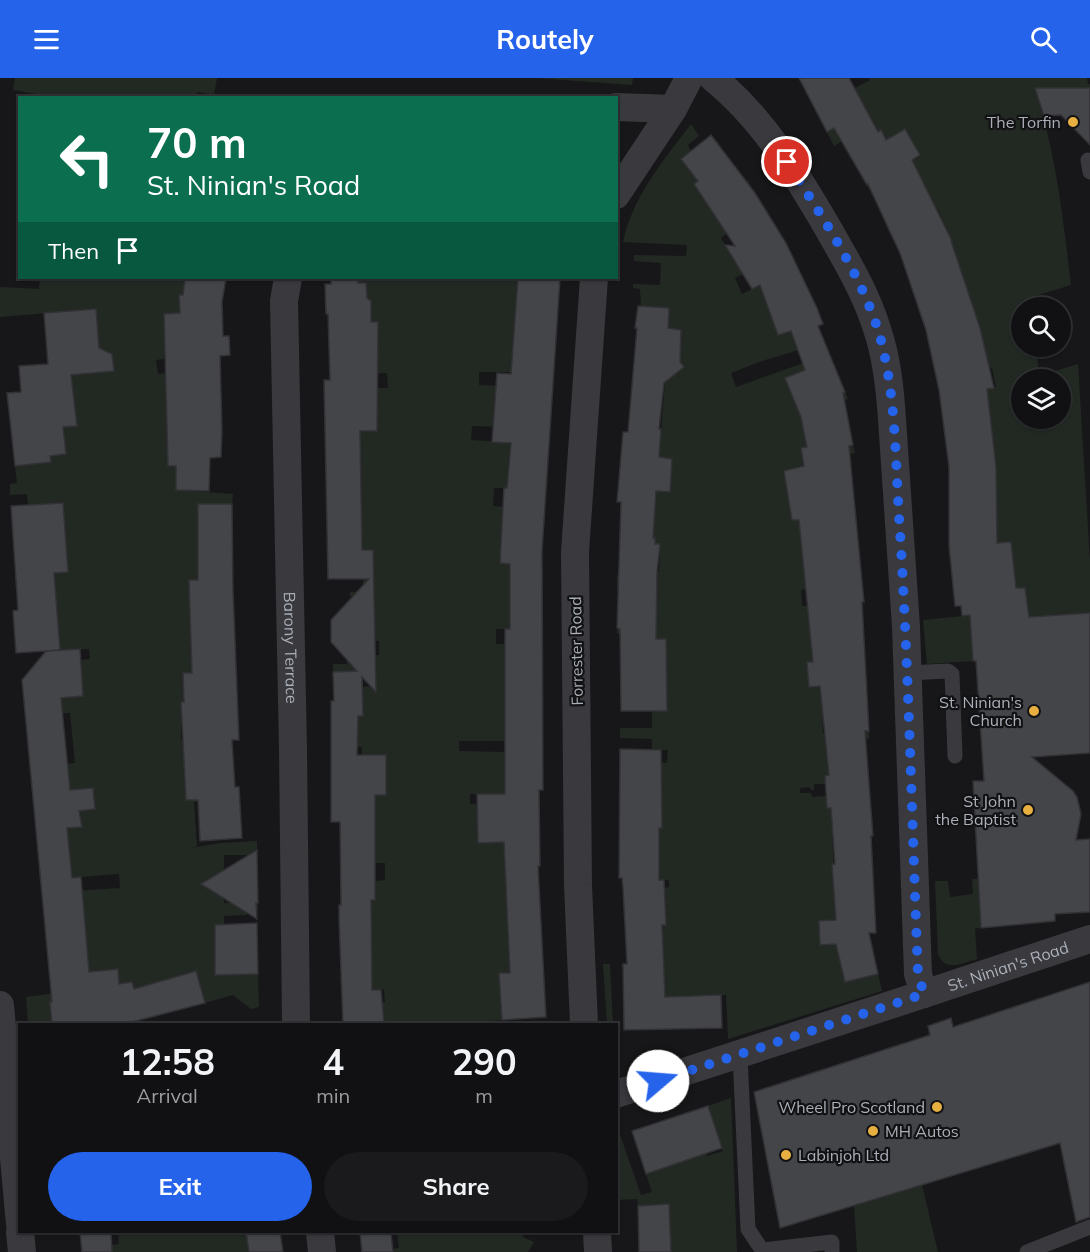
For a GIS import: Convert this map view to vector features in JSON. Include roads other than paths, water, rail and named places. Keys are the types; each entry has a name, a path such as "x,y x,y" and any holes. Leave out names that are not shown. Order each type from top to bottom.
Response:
{"street":[{"path":"618,192 673,109 689,78"},
{"name":"St. Ninian's Road","path":"713,78 740,102 787,162 850,267 878,330 890,389 907,673 918,974 924,994 1090,939"},
{"path":"618,107 673,109"},
{"name":"Barony Terrace","path":"288,279 284,301 293,737 290,1023"},
{"name":"Forrester Road","path":"584,1023 578,885 575,552 594,279"},
{"path":"618,1093 924,994"},
{"path":"0,1005 14,1102 18,1183"},
{"path":"20,1233 22,1252"},
{"path":"320,1233 322,1252"},
{"path":"597,1233 597,1252"}],"lane":[{"path":"907,673 948,671 952,674 955,756"},
{"path":"740,1055 748,1229 762,1250 832,1242 832,1252"},
{"path":"1027,1252 1090,1227"}],"place":[{"name":"The Torfin","path":"1073,122"},
{"name":"St. Ninian's Church","path":"1034,711"},
{"name":"St John the Baptist","path":"1028,810"},
{"name":"Wheel Pro Scotland","path":"937,1107"},
{"name":"MH Autos","path":"873,1131"},
{"name":"Labinjoh Ltd","path":"786,1155"}]}
